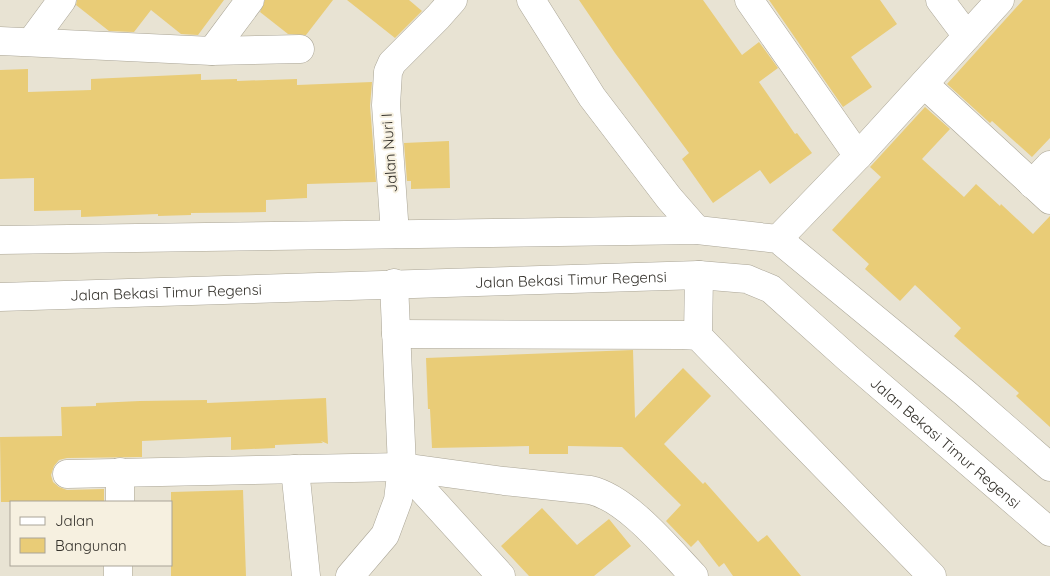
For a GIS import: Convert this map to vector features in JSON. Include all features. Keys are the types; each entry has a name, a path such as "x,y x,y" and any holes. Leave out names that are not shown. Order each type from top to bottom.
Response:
{"street":[{"path":"31,42 62,0"},
{"path":"212,51 250,0"},
{"name":"Jalan Nuri I","path":"395,234 386,105 390,67 453,0"},
{"path":"531,0 592,97 669,198 697,230"},
{"path":"749,0 858,156"},
{"path":"940,0 967,36"},
{"path":"778,239 858,156 1000,0"},
{"path":"0,41 212,51 300,49"},
{"path":"924,84 1044,183"},
{"path":"0,240 697,230 778,239 965,393 1050,467"},
{"path":"698,336 699,275"},
{"name":"Jalan Bekasi Timur Regensi","path":"0,297 699,275 747,279 772,289 849,359 1050,532"},
{"path":"350,576 385,536 398,500 402,467 394,284"},
{"path":"396,334 683,334 698,336 932,576"},
{"path":"402,467 501,576"},
{"path":"67,474 402,467 602,493 613,499 652,532 694,576"},
{"path":"295,469 306,576"},
{"path":"120,472 120,501"}],"building":[{"path":"77,0 224,0 198,35 181,34 151,10 134,32 109,31 76,5"},
{"path":"265,0 333,0 306,35 288,34 260,12"},
{"path":"347,0 409,0 422,11 395,38"},
{"path":"579,0 703,0 742,55 759,42 778,68 759,82 795,134 797,133 812,153 770,184 760,170 713,203 682,159 689,153 615,53"},
{"path":"769,0 880,0 897,24 851,57 872,87 843,107"},
{"path":"1023,0 1050,0 1050,138 1032,157 992,121 990,123 947,84"},
{"path":"28,69 28,92 91,90 91,79 201,74 201,80 297,79 297,85 372,82 370,106 376,182 307,184 307,198 266,200 266,212 81,217 81,210 34,211 34,178 0,179 0,70"},
{"path":"925,107 950,129 922,159 964,197 976,184 1033,234 1050,216 1050,427 1016,396 1019,393 954,336 961,328 915,285 900,301 865,269 869,264 832,230 881,177 870,167"},
{"path":"449,141 450,188 411,189 411,181 407,181 404,143"},
{"path":"633,350 635,418 683,368 711,396 664,444 703,484 705,482 758,542 767,535 801,576 733,576 724,563 719,567 698,540 691,547 666,521 681,505 622,447 568,446 568,454 529,454 529,446 432,448 426,358"},
{"path":"326,398 328,444 321,441 323,443 275,445 275,448 231,450 231,437 142,441 142,457 67,458 59,460 54,466 51,475 53,482 59,487 67,490 104,489 104,501 1,502 0,437 62,436 61,407 96,406 96,403 140,401 207,400 207,403"},
{"path":"243,490 246,576 171,576 171,492"},
{"path":"542,508 577,545 609,519 631,546 594,576 529,576 501,546"}]}
